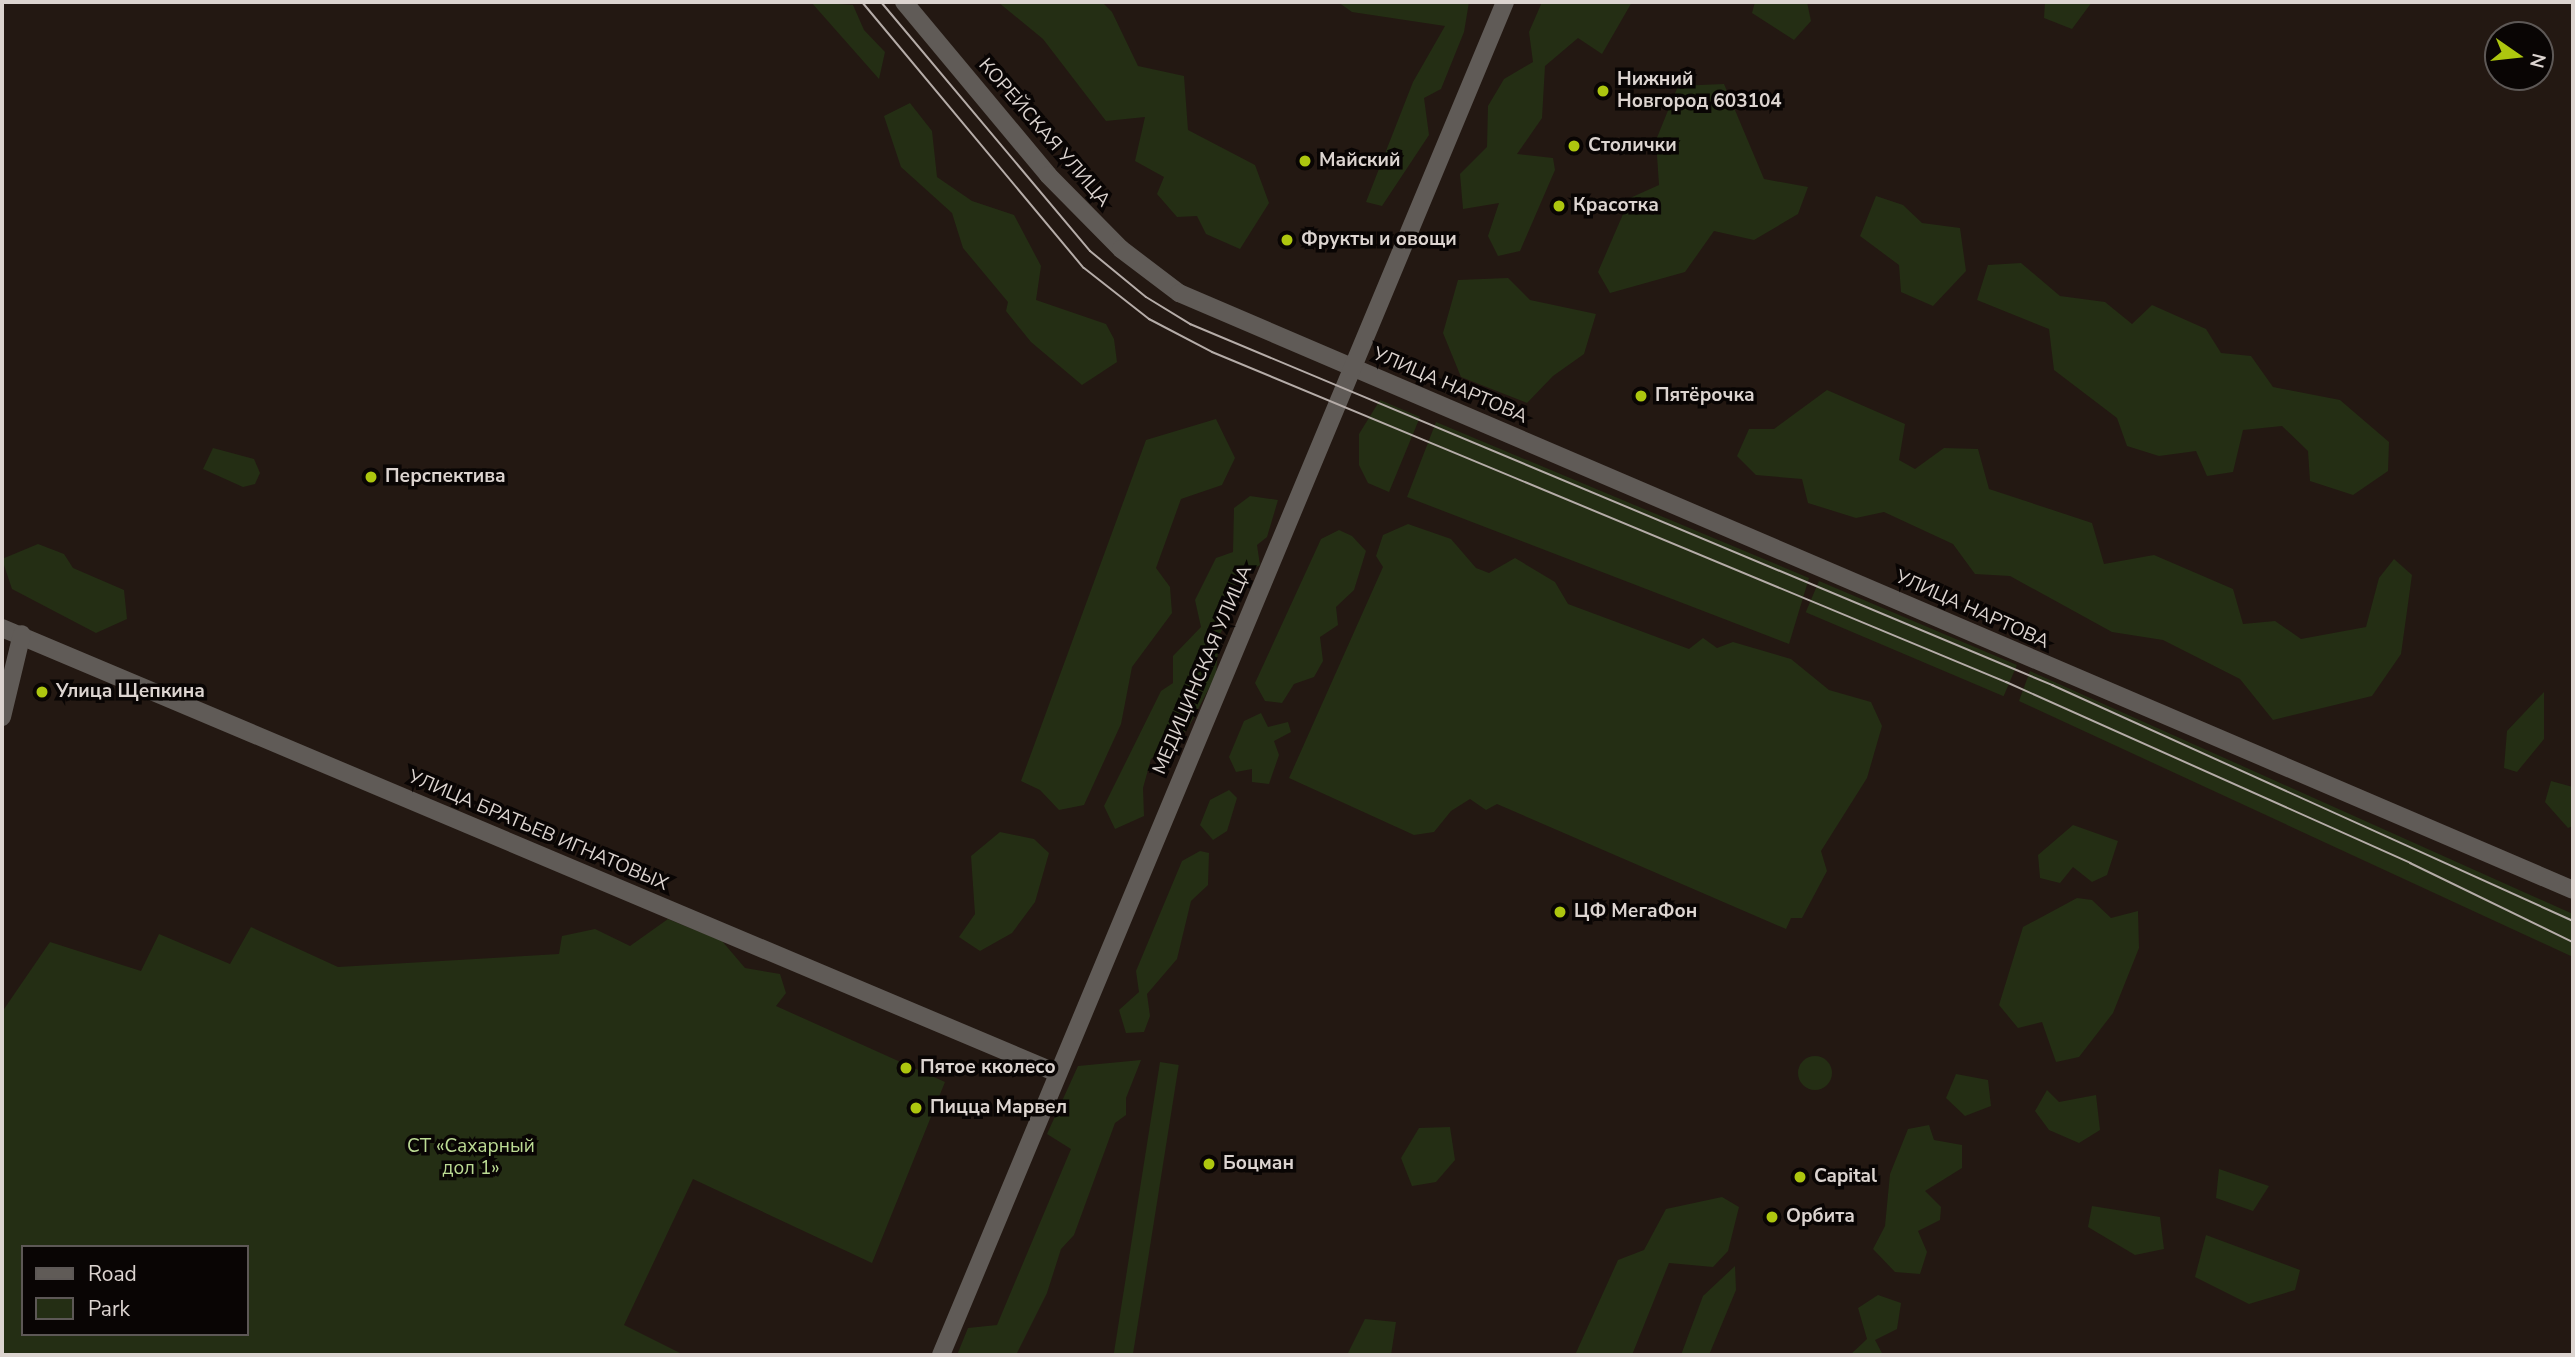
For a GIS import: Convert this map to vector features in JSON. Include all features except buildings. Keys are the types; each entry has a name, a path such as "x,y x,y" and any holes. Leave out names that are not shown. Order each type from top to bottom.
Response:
{"street":[{"name":"КОРЕЙСКАЯ УЛИЦА","path":"904,2 1048,175 1121,249 1179,293 1353,368"},
{"name":"МЕДИЦИНСКАЯ УЛИЦА","path":"941,1355 1505,2"},
{"name":"УЛИЦА НАРТОВА","path":"1353,368 2573,890"},
{"name":"УЛИЦА БРАТЬЕВ ИГНАТОВЫХ","path":"2,628 22,634 1057,1073"},
{"path":"2,717 22,634"}],"green space":[{"path":"811,2 853,5 864,30 885,52 879,79"},
{"path":"998,2 1102,2 1112,12 1138,66 1184,76 1188,130 1255,165 1269,203 1240,249 1206,234 1197,216 1177,217 1157,194 1164,177 1135,161 1145,117 1106,121 1043,39"},
{"path":"1338,2 1469,2 1464,32 1441,89 1424,98 1429,135 1382,206 1366,202 1413,82 1445,26 1352,12"},
{"path":"1542,2 1632,2 1602,54 1578,38 1545,66 1542,118 1517,154 1553,158 1555,170 1520,251 1498,256 1488,236 1499,203 1463,209 1460,174 1487,147 1488,106 1504,79 1533,62 1529,32"},
{"path":"1755,2 1807,2 1811,21 1794,40 1752,13"},
{"path":"2045,2 2092,2 2072,29 2044,18"},
{"path":"1724,84 1764,179 1808,187 1798,214 1754,240 1714,231 1685,272 1610,293 1598,272 1630,198 1659,185 1656,140 1678,86"},
{"path":"910,103 932,131 937,177 972,201 1014,215 1041,266 1036,300 1106,324 1114,339 1117,362 1082,385 1031,342 1006,311 1008,302 963,248 952,213 901,167 884,116"},
{"path":"1876,196 1903,205 1922,223 1960,228 1966,271 1933,306 1901,292 1899,265 1860,236"},
{"path":"2021,263 2060,296 2105,302 2132,324 2152,305 2206,329 2221,353 2251,356 2273,387 2340,400 2389,442 2388,471 2353,495 2310,481 2308,451 2282,426 2243,430 2233,472 2207,476 2196,451 2159,456 2127,446 2117,418 2054,370 2049,329 1977,300 1988,265"},
{"path":"1508,278 1530,300 1596,314 1584,354 1553,376 1527,403 1461,377 1443,333 1458,280"},
{"path":"1827,390 1905,424 1899,460 1915,469 1944,448 1978,449 1989,489 2092,523 2104,564 2154,555 2233,589 2243,624 2275,621 2301,639 2366,627 2379,578 2394,559 2412,575 2401,654 2372,696 2273,720 2240,679 2163,640 2112,632 2010,576 1975,574 1953,544 1884,512 1856,518 1808,503 1802,479 1756,475 1737,456 1749,429 1774,429"},
{"path":"1380,400 1420,417 1389,492 1368,483 1359,465 1359,434"},
{"path":"1216,419 1235,458 1222,485 1181,499 1156,568 1170,587 1172,613 1132,667 1121,724 1084,805 1059,810 1040,790 1021,781 1146,440"},
{"path":"1436,422 1809,578 1789,644 1407,497"},
{"path":"213,448 254,459 260,473 255,484 243,487 203,469"},
{"path":"1250,496 1278,500 1267,537 1257,545 1260,565 1236,578 1233,610 1219,636 1216,675 1187,730 1151,759 1143,788 1144,816 1115,829 1104,806 1161,691 1173,683 1173,656 1201,627 1195,600 1216,558 1233,552 1234,508"},
{"path":"1408,524 1451,539 1476,568 1489,573 1515,558 1555,582 1568,604 1689,649 1703,638 1717,648 1733,642 1791,659 1829,690 1871,702 1882,726 1867,778 1821,851 1827,871 1802,918 1791,918 1786,929 1497,804 1486,810 1470,799 1451,811 1434,832 1414,835 1289,778 1383,567 1376,556 1383,535"},
{"path":"1339,530 1352,536 1366,551 1354,590 1336,607 1338,625 1320,637 1323,661 1314,677 1294,684 1282,703 1265,701 1255,683 1321,539"},
{"path":"38,544 64,554 73,568 124,590 127,619 96,633 12,589 2,559"},
{"path":"1819,581 2017,665 2004,696 1806,612"},
{"path":"2030,671 2573,914 2573,957 2019,701"},
{"path":"2544,692 2544,739 2517,772 2504,768 2507,731"},
{"path":"1261,713 1268,727 1288,722 1291,732 1274,741 1279,755 1269,784 1252,782 1252,769 1236,772 1229,757 1244,721"},
{"path":"2551,781 2573,787 2573,826 2568,828 2545,802"},
{"path":"1229,790 1237,798 1227,831 1213,840 1200,825 1210,800"},
{"path":"2073,825 2118,841 2107,875 2092,882 2073,867 2060,883 2040,878 2038,855"},
{"path":"1000,832 1034,839 1049,853 1035,902 1012,933 980,951 959,937 975,914 971,856"},
{"path":"1200,851 1209,853 1208,885 1191,901 1177,959 1147,994 1150,1016 1144,1032 1126,1033 1119,1010 1139,992 1136,971 1182,861"},
{"path":"2077,898 2092,900 2111,918 2138,911 2139,948 2113,1013 2079,1057 2056,1062 2042,1022 2018,1028 1999,1005 2023,927"},
{"name":"СТ «Сахарный дол 1»","path":"668,919 722,941 745,968 780,974 786,993 776,1006 945,1082 872,1263 693,1179 624,1325 684,1355 2,1355 2,1012 50,942 141,971 159,934 230,964 251,927 338,967 559,954 562,936 595,929 630,946"},
{"path":"1815,1056 1827,1061 1832,1073 1827,1085 1815,1090 1803,1085 1798,1073 1803,1061"},
{"path":"1141,1060 1126,1098 1126,1115 1115,1123 1074,1235 1061,1249 1047,1293 1016,1355 957,1355 968,1328 997,1325 1071,1149 1047,1134 1078,1066"},
{"path":"1160,1062 1179,1065 1133,1355 1114,1355"},
{"path":"1956,1074 1988,1080 1991,1106 1965,1116 1946,1098"},
{"path":"2047,1090 2059,1102 2096,1095 2100,1130 2079,1143 2049,1130 2035,1111"},
{"path":"1929,1125 1934,1140 1962,1145 1962,1168 1925,1191 1941,1207 1940,1220 1918,1231 1927,1252 1920,1274 1895,1272 1873,1249 1885,1226 1890,1174 1908,1129"},
{"path":"1450,1127 1455,1160 1436,1182 1412,1186 1401,1158 1419,1128"},
{"path":"2219,1169 2269,1186 2253,1211 2216,1198"},
{"path":"1722,1197 1739,1207 1728,1251 1713,1267 1669,1263 1632,1355 1575,1355 1618,1260 1644,1250 1666,1209"},
{"path":"2092,1206 2160,1217 2164,1249 2135,1255 2088,1227"},
{"path":"2206,1235 2300,1270 2295,1290 2249,1304 2195,1277"},
{"path":"1735,1266 1736,1290 1709,1355 1681,1355 1703,1296"},
{"path":"1878,1295 1901,1303 1897,1329 1875,1340 1883,1355 1850,1355 1867,1339 1858,1308"},
{"path":"1365,1319 1396,1322 1391,1355 1347,1355"}],"tram line":[{"path":"862,2 1084,268 1149,319 1212,352 2006,682 2410,863 2573,942"},
{"path":"881,2 1090,251 1146,297 1190,324 2052,685 2573,921"}],"place":[{"name":"Нижний Новгород 603104","path":"1603,91"},
{"name":"Столички","path":"1574,146"},
{"name":"Майский","path":"1305,161"},
{"name":"Красотка","path":"1559,206"},
{"name":"Фрукты и овощи","path":"1287,240"},
{"name":"Пятёрочка","path":"1641,396"},
{"name":"Перспектива","path":"371,477"},
{"name":"Улица Щепкина","path":"42,692"},
{"name":"ЦФ МегаФон","path":"1560,912"},
{"name":"Пятое кколесо","path":"906,1068"},
{"name":"Пицца Марвел","path":"916,1108"},
{"name":"Боцман","path":"1209,1164"},
{"name":"Capital","path":"1800,1177"},
{"name":"Орбита","path":"1772,1217"}]}
